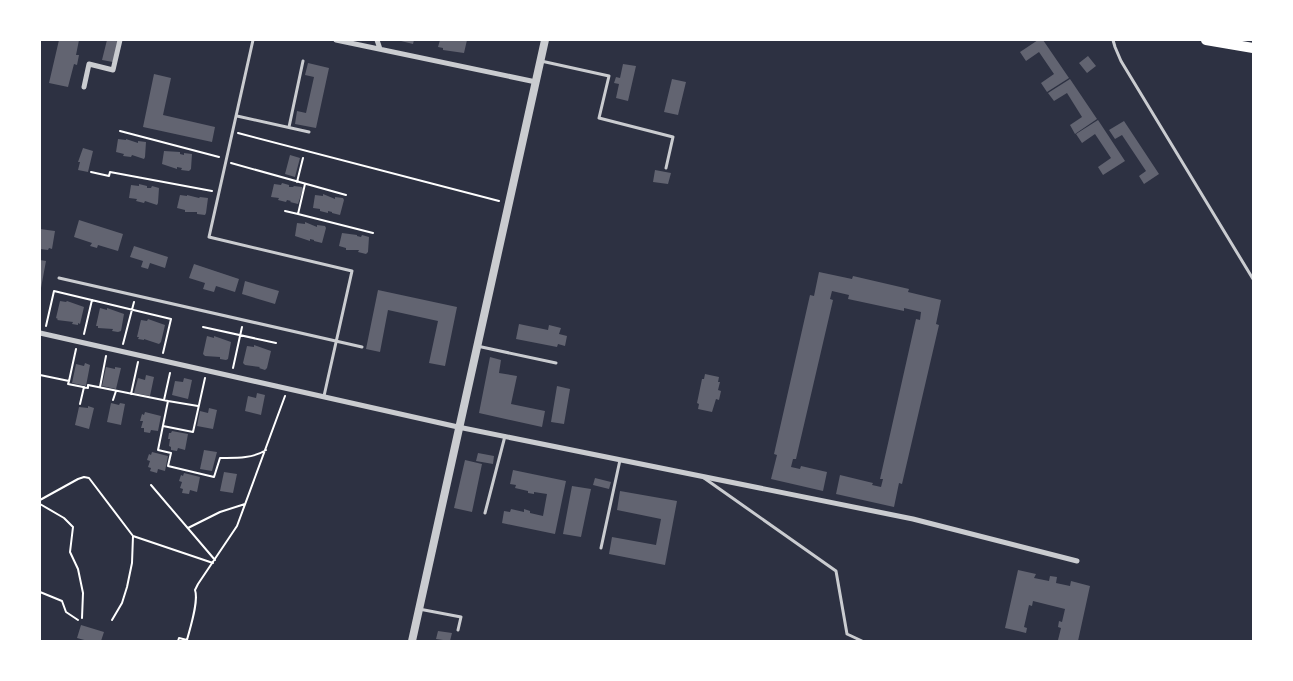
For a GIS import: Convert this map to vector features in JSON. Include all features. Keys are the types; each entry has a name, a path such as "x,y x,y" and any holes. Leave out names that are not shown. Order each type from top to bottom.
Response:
{"main road":[{"path":"1206,40 1253,48"}],"street":[{"path":"84,87 89,64 113,70 120,40"},
{"path":"336,40 536,82"},
{"path":"376,40 380,49"},
{"path":"412,641 545,40"},
{"path":"42,333 458,427 699,474 913,519 1077,562"}],"lane":[{"path":"253,40 209,237 352,271 324,396"},
{"path":"1113,40 1122,61 1253,279"},
{"path":"289,127 304,61"},
{"path":"541,61 609,76 599,118 673,137 666,168"},
{"path":"237,116 309,132"},
{"path":"59,278 362,347"},
{"path":"476,346 556,363"},
{"path":"485,513 505,436"},
{"path":"601,548 620,460"},
{"path":"699,474 836,571 847,634 862,641"},
{"path":"419,608 461,617 458,630"}],"path":[{"path":"120,131 346,195"},
{"path":"233,132 509,204"},
{"path":"297,182 303,158"},
{"path":"91,172 109,176 110,172 219,193"},
{"path":"298,214 305,184"},
{"path":"285,212 373,233"},
{"path":"42,333 54,291 171,319 161,360"},
{"path":"121,351 136,296"},
{"path":"92,300 68,384 88,388 88,385 100,387 198,407"},
{"path":"231,376 243,320"},
{"path":"203,327 276,344"},
{"path":"100,387 108,348"},
{"path":"131,394 140,355"},
{"path":"163,426 192,432 207,370"},
{"path":"164,400 170,373"},
{"path":"40,375 69,381"},
{"path":"80,404 84,387"},
{"path":"178,641 179,638 187,640 197,595 195,590 238,526 288,388"},
{"path":"113,400 116,390"},
{"path":"168,401 158,450 171,452 168,466 214,477 220,458 248,457 260,454 266,450"},
{"path":"40,500 78,479 89,478 133,536 213,563"},
{"path":"151,486 215,560"},
{"path":"188,528 220,512 246,503"},
{"path":"40,504 64,518 73,527 70,552 78,569 83,593 82,618"},
{"path":"112,620 122,603 127,587 132,563 133,536"},
{"path":"40,592 62,601 66,612 78,620"}],"building":[{"path":"59,40 79,40 76,55 79,55 77,65 74,64 68,87 49,83"},
{"path":"107,40 118,40 113,62 102,60"},
{"path":"397,40 414,40 413,44"},
{"path":"440,40 467,40 464,53 443,50 443,48 438,47"},
{"path":"1038,40 1043,40 1069,78 1047,92 1041,83 1054,74 1039,52 1026,61 1020,52"},
{"path":"1088,56 1096,66 1087,73 1079,63"},
{"path":"308,63 329,68 316,128 295,124 297,111 306,113 314,77 305,75"},
{"path":"623,64 636,66 628,101 616,98 619,84 614,83 616,77 620,78"},
{"path":"154,74 171,78 163,115 215,127 212,142 143,127"},
{"path":"672,79 686,82 678,115 664,112"},
{"path":"1070,79 1097,119 1075,134 1070,125 1082,117 1067,93 1054,101 1048,93"},
{"path":"1098,120 1125,161 1103,175 1098,167 1111,158 1095,134 1082,143 1076,134"},
{"path":"1124,121 1159,174 1144,184 1139,176 1146,171 1122,135 1115,139 1109,130"},
{"path":"118,139 126,139 138,143 138,141 146,142 144,159 132,155 131,157 123,156 124,154 116,152"},
{"path":"83,148 93,151 88,172 78,170 80,162 78,162"},
{"path":"164,151 180,152 180,154 184,155 184,153 192,154 191,169 189,171 181,170 182,168 177,167 177,169 162,164"},
{"path":"290,155 300,158 295,177 285,174"},
{"path":"655,170 671,173 668,184 653,182"},
{"path":"282,183 289,185 289,187 302,187 298,204 271,197 274,184 281,185"},
{"path":"139,184 147,186 147,188 152,186 159,188 157,205 129,198 131,185 139,186"},
{"path":"323,194 335,199 335,197 343,198 340,215 313,208 315,195 323,196"},
{"path":"180,195 208,198 205,215 197,214 197,212 185,212 185,210 177,208"},
{"path":"79,220 123,234 118,251 98,245 97,248 90,246 92,243 74,237"},
{"path":"305,222 317,227 317,225 325,226 322,243 295,236 297,223 305,224"},
{"path":"40,229 55,231 52,249 40,249"},
{"path":"342,233 369,237 368,252 366,254 358,252 359,250 346,250 346,248 339,246"},
{"path":"134,246 168,257 165,268 150,263 148,269 141,267 143,261 130,257"},
{"path":"40,260 46,261 41,288 40,287"},
{"path":"194,264 239,279 235,292 216,286 214,292 203,289 205,283 189,278"},
{"path":"819,272 852,279 853,276 909,289 908,292 941,300 936,324 939,325 902,484 899,483 894,507 836,494 840,475 873,483 872,485 881,487 883,479 880,479 916,319 920,320 921,312 904,308 904,311 848,299 849,295 832,291 830,299 833,300 796,459 793,459 791,467 800,469 801,466 827,472 823,491 771,479 777,455 774,454 810,295 814,296"},
{"path":"245,281 279,291 275,304 242,294"},
{"path":"378,290 457,307 445,366 429,363 438,321 388,310 380,352 366,349"},
{"path":"60,301 67,301 84,307 80,324 57,320"},
{"path":"100,308 107,310 107,308 124,314 121,331 112,331 113,329 98,328 96,326"},
{"path":"148,319 165,325 159,344 138,339 139,337 137,337 141,320 147,321"},
{"path":"519,324 548,330 549,325 561,328 559,334 567,336 565,346 558,344 557,347 516,339"},
{"path":"207,336 214,338 214,336 231,342 228,359 205,356 203,354"},
{"path":"254,345 271,351 265,370 243,363 247,346 254,347"},
{"path":"490,357 501,360 499,373 517,376 511,404 545,411 542,427 479,413"},
{"path":"85,363 90,365 86,386 72,383 76,364 84,366"},
{"path":"106,367 121,368 116,389 102,386"},
{"path":"705,374 719,377 718,382 720,382 718,390 721,391 719,400 716,399 712,412 698,409 699,404 697,403 702,379 704,379"},
{"path":"146,375 154,377 150,396 134,393 138,378 145,380"},
{"path":"184,378 192,380 188,399 172,395 175,381 183,382"},
{"path":"557,386 570,389 564,424 551,422"},
{"path":"257,393 265,395 261,415 245,411 248,396 256,398"},
{"path":"111,403 125,404 121,425 107,422"},
{"path":"88,406 94,408 89,429 75,425 79,407 88,408"},
{"path":"209,408 217,410 213,429 197,426 200,411 208,413"},
{"path":"145,412 161,416 158,431 144,432 144,428 141,428 143,421 140,421 142,414 144,415"},
{"path":"172,431 188,434 185,450 178,448 177,451 171,450 169,446 170,439 168,439 169,433"},
{"path":"204,450 217,452 212,471 200,469"},
{"path":"152,452 168,456 165,471 158,469 157,473 150,471 151,468 148,467 150,461 147,460"},
{"path":"478,453 494,456 493,464 476,461"},
{"path":"465,460 482,464 472,512 454,508"},
{"path":"513,470 566,481 555,534 502,523 504,511 510,512 511,509 524,512 524,509 530,511 530,513 543,516 547,494 528,493 528,491 515,488 516,485 510,484"},
{"path":"224,472 237,474 233,493 220,491"},
{"path":"184,473 200,477 197,492 190,490 189,494 182,493 183,489 180,488 182,482 179,481"},
{"path":"595,478 611,482 609,489 593,485"},
{"path":"572,486 591,489 581,537 563,534"},
{"path":"620,491 677,501 665,565 609,554 612,537 656,545 661,519 617,510"},
{"path":"1018,570 1036,574 1034,578 1049,581 1050,576 1057,577 1056,583 1070,586 1071,581 1090,586 1078,641 1058,640 1061,628 1058,627 1059,621 1062,622 1065,609 1033,601 1032,606 1029,605 1024,627 1027,628 1026,633 1005,628"},
{"path":"81,625 104,632 101,641 88,641 77,638"},
{"path":"438,631 452,633 450,641 436,639"}]}
